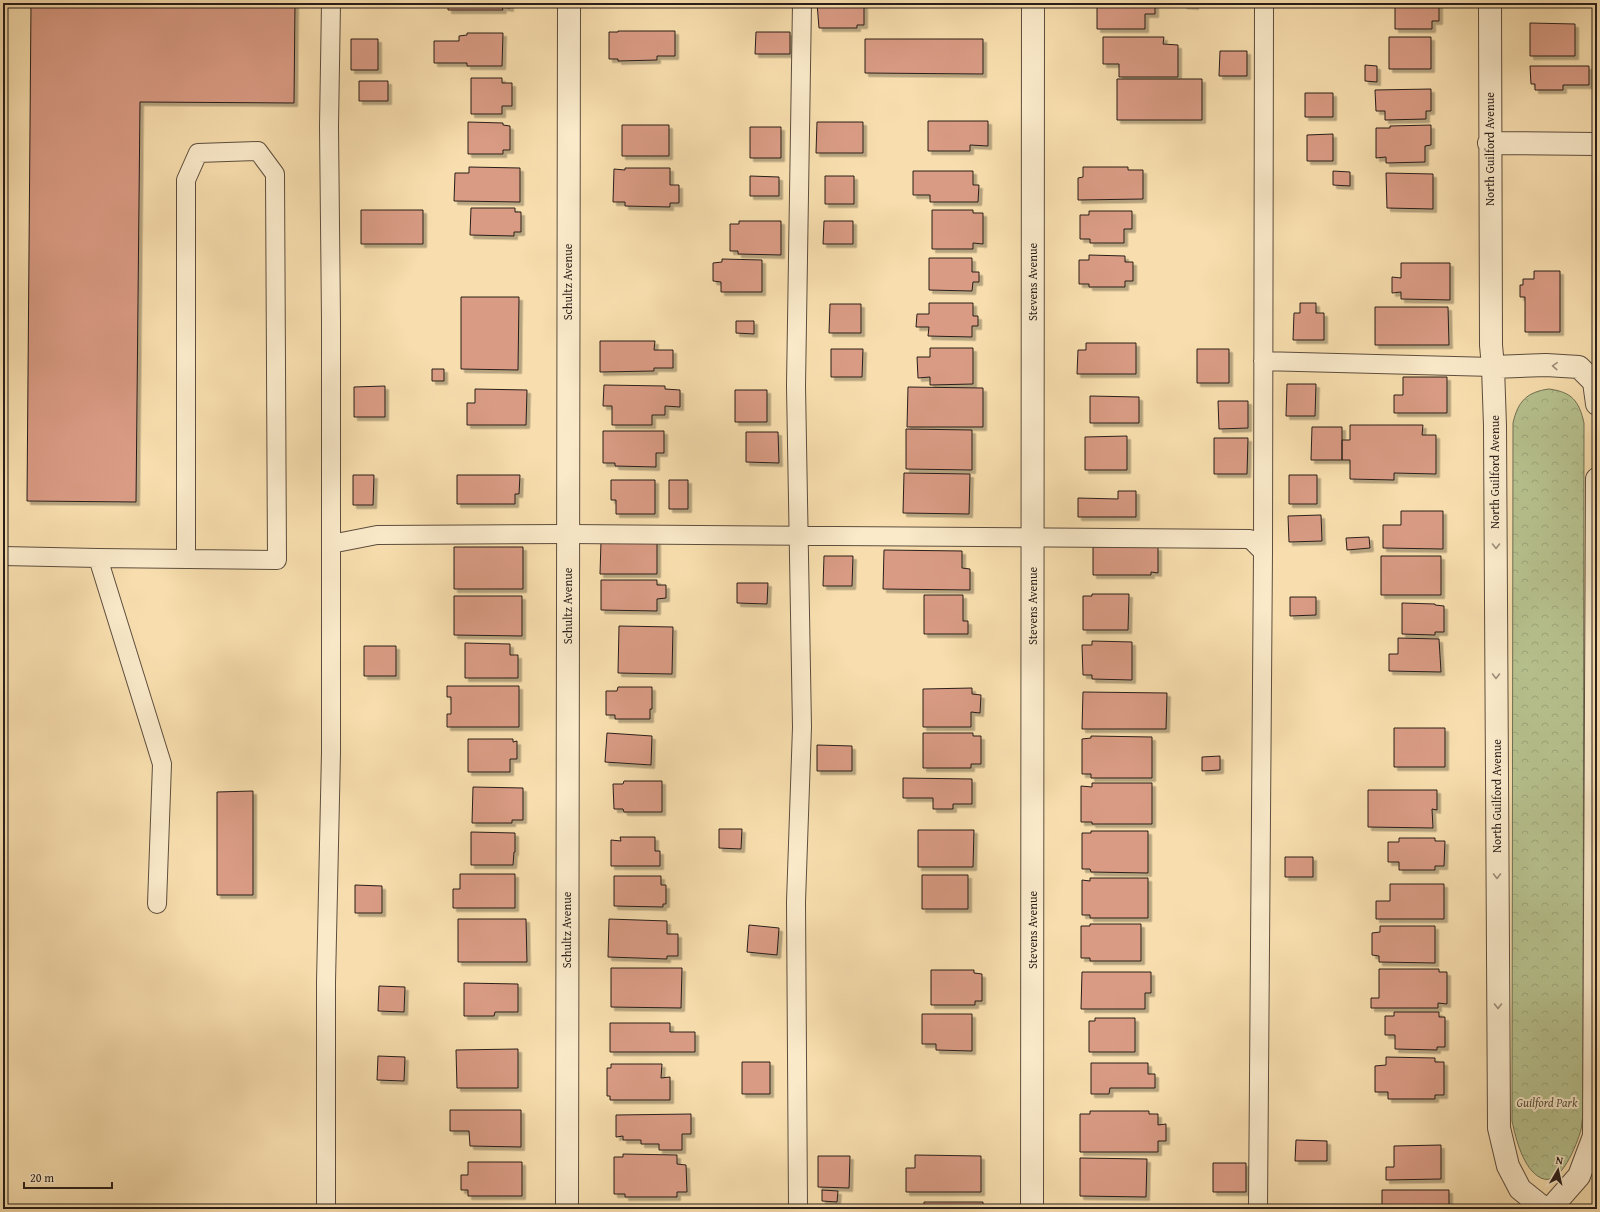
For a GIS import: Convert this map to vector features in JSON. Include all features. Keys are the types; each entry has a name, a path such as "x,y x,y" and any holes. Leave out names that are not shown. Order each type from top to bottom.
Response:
{"street":[{"name":"Schultz Avenue","path":"567,1209 569,3"},
{"name":"Stevens Avenue","path":"1032,1209 1033,3"},
{"name":"North Guilford Avenue","path":"1490,3 1489,143 1491,345 1495,426 1499,1128 1508,1166 1520,1189 1545,1209"},
{"path":"1489,143 1597,144"},
{"path":"1493,367 1546,365 1588,367 1594,382 1597,404"},
{"path":"1550,1209 1579,1176 1594,1136 1597,479"}],"lane":[{"path":"326,1209 326,982 331,752 332,544 329,126 331,3"},
{"path":"798,1209 796,902 802,727 796,386 799,74 802,3"},
{"path":"1258,1209 1263,552 1264,3"},
{"path":"3,556 98,558 186,559 277,560 275,174 258,150 198,153 186,180 186,559"},
{"path":"1263,360 1493,367"},
{"path":"332,544 377,535 568,534 1033,537 1250,539 1263,552"},
{"path":"98,558 162,764 157,904"}],"green space":[{"name":"Guilford Park","path":"1541,390 1557,390 1569,395 1577,403 1584,423 1583,1114 1581,1130 1572,1154 1561,1171 1555,1177 1548,1179 1541,1178 1529,1168 1518,1145 1512,1121 1513,423 1521,403 1529,395"}],"building":[{"path":"31,3 295,3 294,103 140,102 136,502 27,501"},
{"path":"448,3 510,3 510,8 502,7 503,10 448,10"},
{"path":"817,3 864,3 864,25 857,25 857,28 819,28"},
{"path":"1097,3 1155,3 1155,14 1145,14 1145,29 1097,29"},
{"path":"1183,3 1195,3 1195,6 1183,5"},
{"path":"1395,3 1439,3 1439,21 1432,21 1432,29 1395,29"},
{"path":"1530,23 1575,24 1575,56 1530,56"},
{"path":"675,31 675,56 657,56 657,60 618,61 618,59 609,59 609,32"},
{"path":"756,32 790,32 790,54 755,54"},
{"path":"467,33 503,33 502,66 467,66 467,63 434,63 434,41 459,41 459,36 467,35"},
{"path":"1103,37 1164,37 1163,44 1178,45 1178,77 1119,77 1119,64 1103,64"},
{"path":"1389,37 1431,37 1431,69 1389,69"},
{"path":"351,39 378,39 378,70 351,70"},
{"path":"865,39 983,39 983,74 865,73"},
{"path":"1220,51 1247,51 1247,76 1219,76"},
{"path":"1365,65 1377,66 1377,82 1365,81"},
{"path":"1530,66 1589,66 1589,85 1563,85 1563,90 1535,90 1535,84 1531,84"},
{"path":"471,78 502,78 502,83 512,83 512,106 502,106 502,114 471,114"},
{"path":"1117,79 1202,79 1202,120 1117,120"},
{"path":"359,81 388,81 388,101 359,101"},
{"path":"1431,89 1431,111 1426,111 1426,119 1385,120 1385,111 1376,111 1375,90"},
{"path":"1305,93 1333,93 1333,117 1305,117"},
{"path":"928,121 988,121 988,146 970,145 970,151 928,151"},
{"path":"468,122 503,123 503,125 510,126 510,150 503,150 503,154 468,154"},
{"path":"817,122 863,122 863,153 816,153"},
{"path":"622,125 669,125 669,156 622,156"},
{"path":"1431,125 1431,145 1425,146 1425,162 1386,163 1386,157 1376,158 1376,128 1390,128 1390,126"},
{"path":"750,127 781,127 781,158 750,158"},
{"path":"1333,134 1333,161 1307,161 1307,135"},
{"path":"469,167 520,168 520,202 454,201 455,173 469,173"},
{"path":"1083,167 1128,167 1128,170 1143,170 1143,199 1078,200 1078,178 1083,177"},
{"path":"625,168 670,168 670,185 679,185 679,203 670,203 670,207 625,206 625,202 613,202 614,169 625,170"},
{"path":"913,171 973,171 973,185 979,185 978,202 930,202 930,195 913,195"},
{"path":"1333,171 1350,172 1350,186 1333,185"},
{"path":"1386,173 1433,174 1433,209 1387,208"},
{"path":"750,176 779,177 779,196 750,196"},
{"path":"825,176 854,176 854,204 825,204"},
{"path":"471,208 515,208 515,212 521,212 521,232 514,232 514,236 470,235"},
{"path":"361,210 423,210 423,244 361,244"},
{"path":"932,210 973,210 973,213 983,213 983,244 973,243 973,249 932,249"},
{"path":"1089,211 1132,211 1132,229 1124,229 1124,243 1090,243 1090,239 1080,239 1080,215 1089,215"},
{"path":"739,221 781,221 781,255 738,254 738,251 730,251 730,224 739,224"},
{"path":"824,221 853,221 853,244 823,244"},
{"path":"1089,255 1125,256 1125,262 1133,262 1133,281 1125,281 1125,287 1089,287 1089,284 1079,284 1079,260 1089,260"},
{"path":"929,258 972,258 972,272 979,272 979,282 973,282 972,291 929,290"},
{"path":"722,259 762,260 762,292 721,292 721,282 713,281 713,263 722,262"},
{"path":"1401,263 1450,263 1450,300 1401,299 1401,292 1392,293 1392,277 1401,278"},
{"path":"1534,271 1560,271 1560,332 1525,332 1525,297 1520,297 1520,285 1523,285 1523,279 1534,279"},
{"path":"461,297 519,297 518,370 461,369"},
{"path":"929,303 973,303 973,316 978,316 978,326 972,326 972,337 928,336 929,327 916,327 917,314 929,314"},
{"path":"1300,303 1316,303 1316,313 1324,313 1324,340 1293,340 1294,313 1300,313"},
{"path":"830,304 861,304 861,333 829,333"},
{"path":"1375,307 1448,307 1449,345 1375,345"},
{"path":"736,321 754,321 754,334 736,333"},
{"path":"600,341 655,341 654,350 673,350 673,368 654,368 654,371 600,372"},
{"path":"1086,343 1136,343 1136,374 1077,374 1078,350 1086,350"},
{"path":"930,348 973,348 973,384 930,385 930,377 918,378 917,357 930,357"},
{"path":"831,349 863,349 862,377 831,377"},
{"path":"1197,349 1229,349 1229,383 1197,383"},
{"path":"432,369 444,369 444,381 432,381"},
{"path":"1403,377 1447,377 1447,413 1394,413 1394,395 1403,395"},
{"path":"1287,384 1316,384 1315,416 1286,416"},
{"path":"604,385 665,386 665,389 680,390 680,407 665,406 665,415 652,415 652,425 612,425 612,406 603,406"},
{"path":"385,386 385,417 354,417 354,387"},
{"path":"908,387 983,388 983,427 907,427"},
{"path":"475,389 527,390 526,425 467,425 467,403 475,403"},
{"path":"735,390 767,390 767,422 735,422"},
{"path":"1090,396 1139,397 1139,423 1090,423"},
{"path":"1218,401 1248,401 1248,428 1219,429"},
{"path":"1350,425 1423,425 1422,435 1436,435 1436,474 1394,473 1394,480 1350,479 1350,460 1342,460 1342,440 1350,440"},
{"path":"1312,427 1342,427 1342,460 1311,460"},
{"path":"906,429 972,430 972,470 906,469"},
{"path":"603,431 664,431 664,453 656,453 656,467 615,466 615,463 603,463"},
{"path":"746,432 778,432 779,463 746,462"},
{"path":"1127,436 1127,470 1085,470 1085,437"},
{"path":"1214,438 1248,438 1247,474 1214,474"},
{"path":"904,473 970,474 969,514 903,513"},
{"path":"353,475 374,475 373,505 353,505"},
{"path":"457,475 520,475 519,494 515,494 515,504 457,504"},
{"path":"1289,475 1317,475 1317,504 1289,504"},
{"path":"611,480 655,480 655,514 616,514 616,500 611,500"},
{"path":"669,480 688,480 688,509 669,509"},
{"path":"1118,491 1136,491 1136,517 1078,517 1078,498 1118,499"},
{"path":"1401,511 1443,511 1443,549 1383,548 1383,525 1401,525"},
{"path":"1321,515 1322,541 1289,542 1288,516"},
{"path":"1369,537 1370,548 1347,550 1346,538"},
{"path":"601,541 657,541 657,574 600,574"},
{"path":"454,547 523,547 523,589 454,589"},
{"path":"1093,547 1158,547 1158,573 1151,572 1151,575 1093,575"},
{"path":"884,550 962,551 962,568 970,569 970,590 883,589"},
{"path":"824,556 853,556 852,586 823,586"},
{"path":"1381,556 1441,556 1441,595 1381,595"},
{"path":"601,580 657,580 657,585 666,585 666,598 657,599 657,611 601,610"},
{"path":"737,583 768,583 767,604 737,603"},
{"path":"1092,594 1129,594 1128,630 1083,630 1083,596 1092,596"},
{"path":"924,595 963,595 963,621 968,621 968,634 924,634"},
{"path":"454,596 522,596 522,636 454,635"},
{"path":"1290,597 1316,597 1316,615 1290,616"},
{"path":"1402,603 1435,604 1444,606 1444,632 1435,632 1435,635 1402,634"},
{"path":"619,626 673,627 672,674 618,673"},
{"path":"1398,638 1439,639 1441,672 1389,671 1389,654 1398,654"},
{"path":"1092,641 1132,642 1132,680 1092,679 1092,675 1083,675 1082,645 1092,645"},
{"path":"465,643 510,644 510,655 518,655 518,678 465,678"},
{"path":"364,646 396,646 396,676 364,676"},
{"path":"447,686 519,686 519,727 447,727 447,714 451,714 451,697 447,697"},
{"path":"618,687 652,687 652,709 650,709 650,719 615,719 615,715 606,715 606,691 617,691"},
{"path":"972,688 972,694 981,695 980,713 971,712 971,727 923,727 923,689"},
{"path":"1083,692 1167,693 1166,729 1082,729"},
{"path":"1394,728 1445,728 1445,767 1394,767"},
{"path":"607,733 652,736 651,765 605,762"},
{"path":"923,733 973,733 973,736 981,736 981,764 971,764 971,768 923,768"},
{"path":"1091,736 1152,737 1152,778 1091,778 1091,774 1082,774 1082,739 1091,738"},
{"path":"468,739 513,739 513,742 517,741 517,759 510,759 510,772 468,772"},
{"path":"817,745 852,746 852,771 817,771"},
{"path":"1220,756 1220,770 1202,771 1202,757"},
{"path":"903,778 972,779 972,804 953,804 953,809 933,809 933,798 903,798"},
{"path":"624,781 662,781 662,812 624,812 623,809 614,809 613,784 623,784"},
{"path":"1092,783 1152,783 1152,824 1092,824 1092,822 1081,822 1081,786 1092,787"},
{"path":"473,787 523,788 523,820 512,820 512,823 472,823"},
{"path":"1368,790 1437,790 1437,810 1432,809 1433,828 1368,827"},
{"path":"253,791 253,895 217,895 217,792"},
{"path":"719,829 742,829 741,849 719,848"},
{"path":"918,830 974,830 973,867 918,867"},
{"path":"1091,831 1148,831 1148,873 1091,872 1090,869 1082,869 1082,833 1091,833"},
{"path":"471,832 515,833 513,865 471,865"},
{"path":"620,837 655,837 655,851 660,851 660,866 611,866 611,840 621,841"},
{"path":"1399,838 1435,838 1435,841 1445,841 1444,866 1435,866 1435,870 1399,870 1399,862 1388,862 1388,842 1399,842"},
{"path":"1285,857 1313,857 1313,877 1285,877"},
{"path":"460,874 515,874 515,908 453,908 453,889 460,889"},
{"path":"922,875 968,875 968,909 922,909"},
{"path":"614,876 661,876 661,885 666,885 666,904 663,904 663,907 614,906"},
{"path":"1090,878 1148,878 1148,918 1090,918 1090,915 1082,915 1082,880 1090,881"},
{"path":"1390,884 1444,884 1444,919 1376,919 1376,901 1390,901"},
{"path":"355,885 382,886 382,913 355,913"},
{"path":"458,919 526,919 527,962 458,962"},
{"path":"609,919 667,921 667,934 678,934 678,956 667,956 667,959 608,957"},
{"path":"1090,924 1141,924 1141,961 1090,961 1090,958 1081,958 1081,926 1090,926"},
{"path":"749,925 779,928 777,955 747,952"},
{"path":"1380,926 1435,926 1435,963 1379,962 1379,956 1372,955 1372,933 1380,932"},
{"path":"611,968 682,968 681,1008 611,1007"},
{"path":"1379,969 1439,969 1439,972 1447,972 1447,1004 1438,1003 1438,1008 1371,1008 1371,998 1379,998"},
{"path":"931,970 974,970 974,973 982,974 982,1001 975,1001 975,1005 931,1005"},
{"path":"1082,972 1151,972 1151,993 1145,993 1145,1009 1081,1009"},
{"path":"464,983 518,984 518,1012 495,1012 494,1016 464,1016"},
{"path":"379,986 405,987 404,1012 378,1011"},
{"path":"1394,1012 1439,1012 1439,1017 1445,1017 1445,1047 1437,1047 1437,1050 1395,1049 1395,1035 1385,1035 1385,1016 1394,1016"},
{"path":"922,1014 972,1014 972,1051 936,1050 936,1044 922,1044"},
{"path":"1095,1018 1135,1018 1135,1052 1089,1052 1089,1021 1095,1021"},
{"path":"610,1023 670,1023 670,1032 695,1032 695,1052 610,1052"},
{"path":"518,1049 518,1088 457,1088 456,1050"},
{"path":"378,1056 405,1057 404,1081 377,1080"},
{"path":"1386,1057 1435,1058 1435,1062 1444,1062 1444,1095 1435,1095 1435,1099 1388,1099 1388,1092 1375,1092 1375,1066 1386,1065"},
{"path":"742,1062 770,1062 770,1094 742,1094"},
{"path":"1091,1063 1148,1063 1148,1074 1155,1074 1155,1088 1110,1088 1109,1094 1091,1094"},
{"path":"611,1064 662,1064 661,1078 670,1077 670,1100 610,1100 610,1096 607,1096 607,1068 611,1068"},
{"path":"450,1110 521,1110 521,1147 470,1146 469,1131 450,1131"},
{"path":"1090,1111 1149,1111 1149,1114 1158,1114 1158,1125 1166,1124 1166,1141 1158,1141 1158,1152 1080,1152 1080,1114 1090,1114"},
{"path":"691,1114 691,1134 682,1134 682,1150 659,1150 659,1144 641,1144 641,1140 623,1140 623,1136 616,1137 616,1115"},
{"path":"1296,1140 1327,1141 1327,1161 1295,1161"},
{"path":"1441,1145 1441,1179 1386,1180 1386,1167 1394,1167 1394,1146"},
{"path":"623,1154 677,1155 677,1164 686,1165 687,1192 677,1192 677,1197 625,1197 625,1194 614,1194 614,1157 623,1157"},
{"path":"915,1155 981,1156 981,1192 906,1192 906,1168 915,1168"},
{"path":"818,1156 850,1156 849,1188 818,1187"},
{"path":"1080,1158 1147,1159 1146,1197 1080,1196"},
{"path":"468,1162 522,1162 522,1196 468,1196 468,1190 461,1190 461,1175 468,1175"},
{"path":"1213,1163 1246,1163 1246,1192 1213,1192"},
{"path":"822,1190 838,1191 837,1202 822,1201"},
{"path":"1382,1190 1449,1190 1449,1209 1382,1209"},
{"path":"924,1202 983,1202 983,1209 924,1209"},
{"path":"471,1207 519,1207 519,1209 471,1209"},
{"path":"664,1207 692,1207 692,1209 664,1209"}]}
